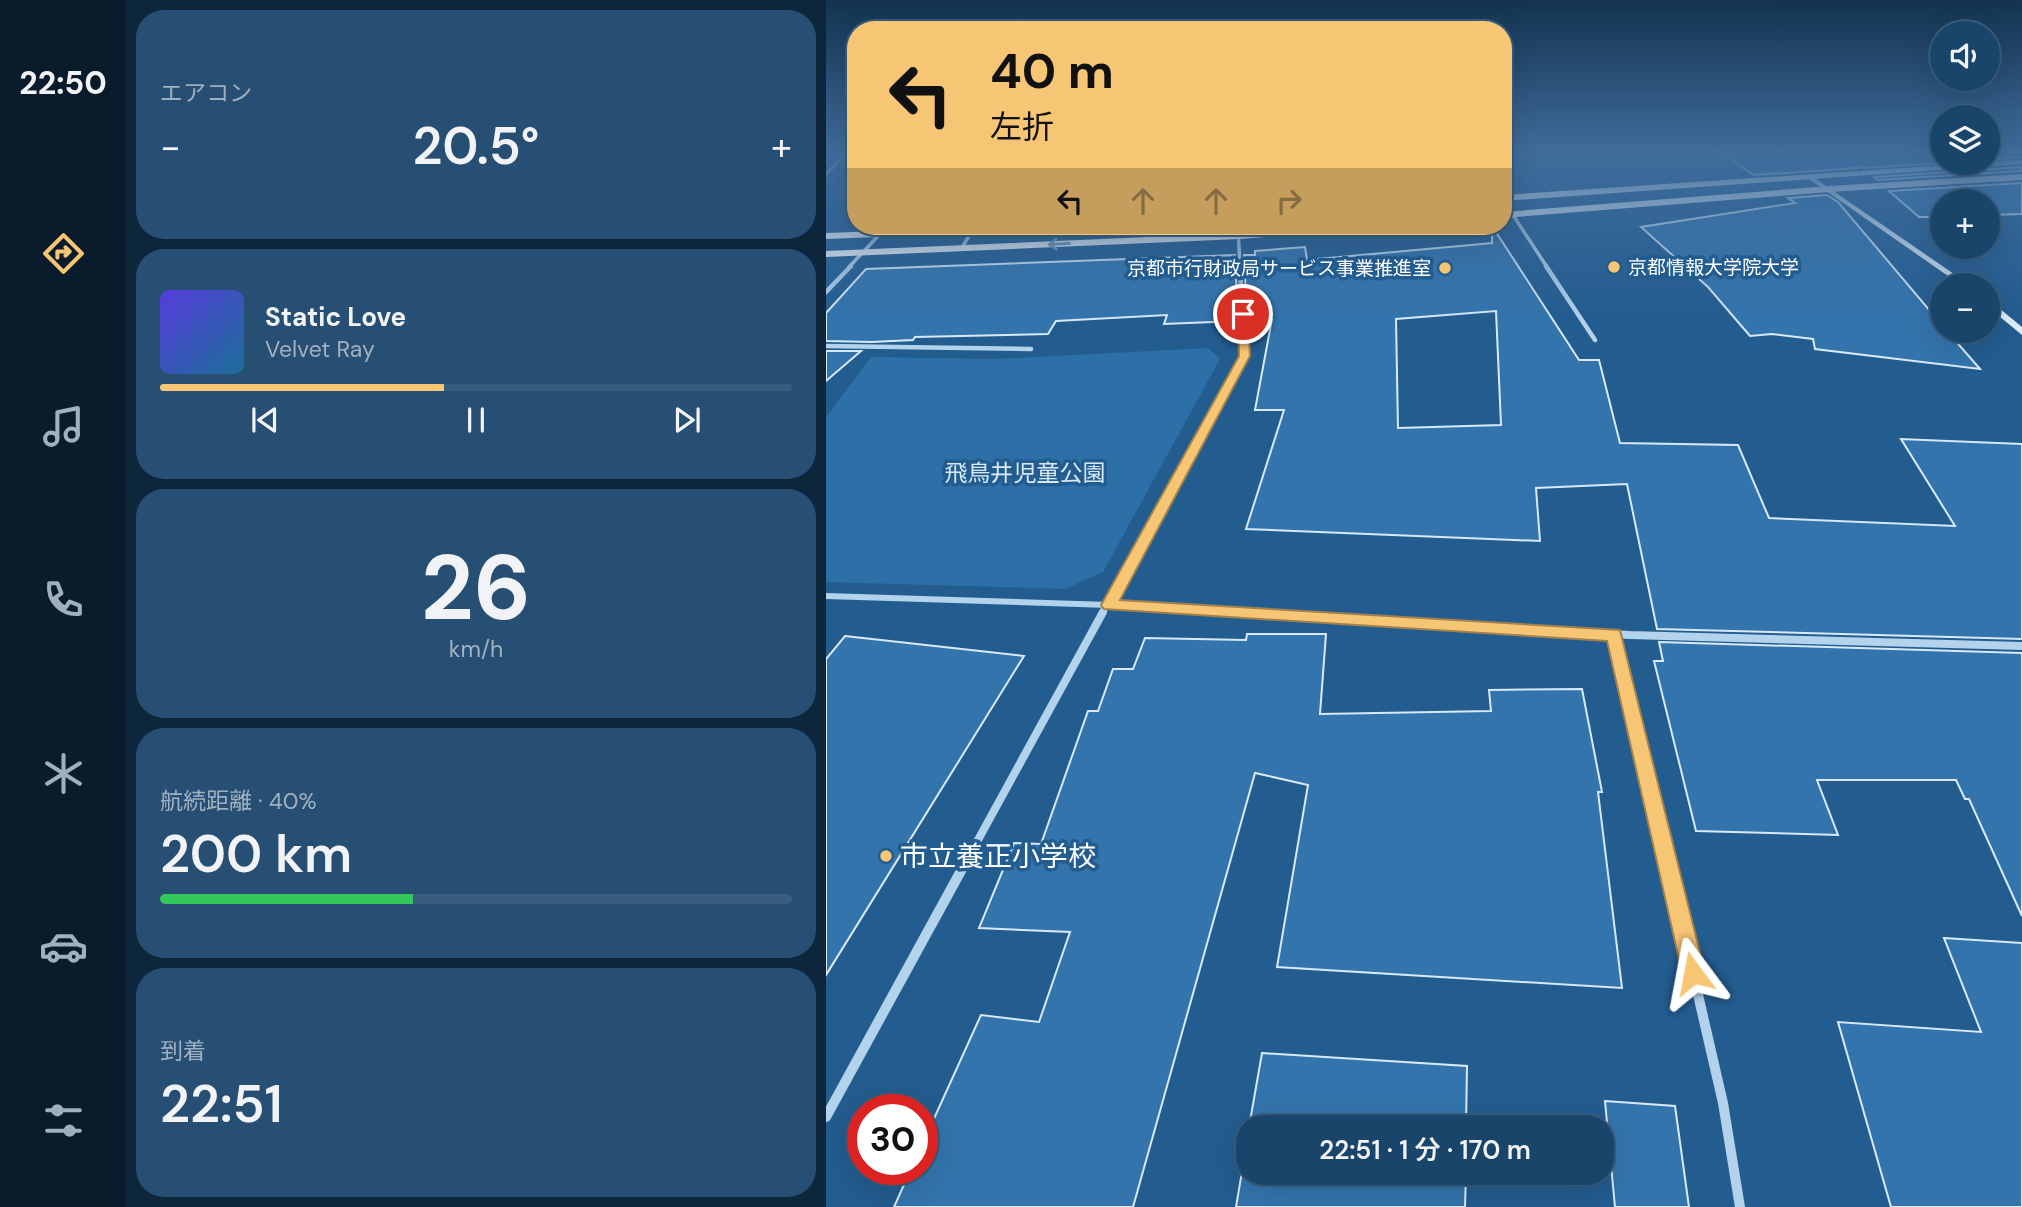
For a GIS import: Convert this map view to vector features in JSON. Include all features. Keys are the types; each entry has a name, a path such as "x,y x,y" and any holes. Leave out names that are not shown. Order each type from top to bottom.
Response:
{"main road":[{"path":"1512,215 1590,208"},
{"path":"826,236 853,235"},
{"path":"826,254 961,249 1177,235"}],"street":[{"path":"1857,208 1949,273"},
{"path":"1512,221 1595,340"},
{"path":"826,292 879,235"},
{"path":"961,249 970,235"},
{"path":"826,1116 1244,356 1239,235"},
{"path":"2000,313 2022,332"},
{"path":"826,346 1031,349"},
{"path":"826,596 1109,605 1614,635 2022,646"},
{"path":"1614,635 1723,1103 1740,1207"}],"green space":[{"name":"飛鳥井児童公園","path":"1208,348 1220,359 1103,572 1065,589 826,582 826,417 871,357 996,359"}],"building":[{"path":"1761,208 1843,208 1930,311 1930,343 1957,343 1980,369 1815,349 1813,339 1772,334 1750,336 1708,287 1641,227"},
{"path":"1909,208 1930,208 1930,217 1919,217"},
{"path":"2000,208 2022,208 2022,214 2000,215"},
{"path":"1492,235 1498,235 1579,360 1599,360 1620,443 1738,445 1769,518 1955,526 1901,439 2022,444 2022,639 1657,629 1627,484 1536,488 1540,541 1246,529 1284,410 1255,410 1272,319 1247,320 1244,255 1255,255 1255,251 1305,247 1307,260 1492,243","holes":["1496,311 1501,425 1398,428 1396,319"]},
{"path":"1235,255 1238,321 1164,324 1167,315 1056,321 1048,334 915,337 913,340 872,342 826,341 826,313 866,269"},
{"path":"826,351 861,351 826,381"},
{"path":"1247,634 1326,634 1320,714 1491,711 1489,690 1582,689 1602,792 1598,792 1622,988 1277,967 1308,785 1255,773 1133,1207 894,1207 904,1185 938,1185 938,1110 981,1015 1039,1022 1070,932 979,928 1014,843 1041,844 1088,711 1098,711 1113,669 1133,669 1145,638 1246,640"},
{"name":"市立養正小学校","path":"845,636 1024,656 826,975 826,659"},
{"path":"1659,642 2022,653 2022,916 1969,799 1965,799 1956,780 1817,780 1838,835 1696,831 1654,661 1663,661"},
{"path":"1944,938 2022,943 2022,1207 1891,1207 1838,1022 1981,1032"},
{"path":"1262,1053 1467,1066 1466,1115 1251,1115"},
{"path":"1605,1101 1675,1106 1689,1207 1615,1207 1614,1115 1606,1115"},
{"path":"1240,1185 1466,1185 1465,1207 1236,1207"}],"place":[{"name":"京都情報大学院大学","path":"1614,267"},
{"name":"京都市行財政局サービス事業推進室","path":"1445,268"},
{"name":"市立養正小学校","path":"886,856"}],"route":[{"path":"1243,314 1244,356 1109,605 1614,635 1693,973"}]}
